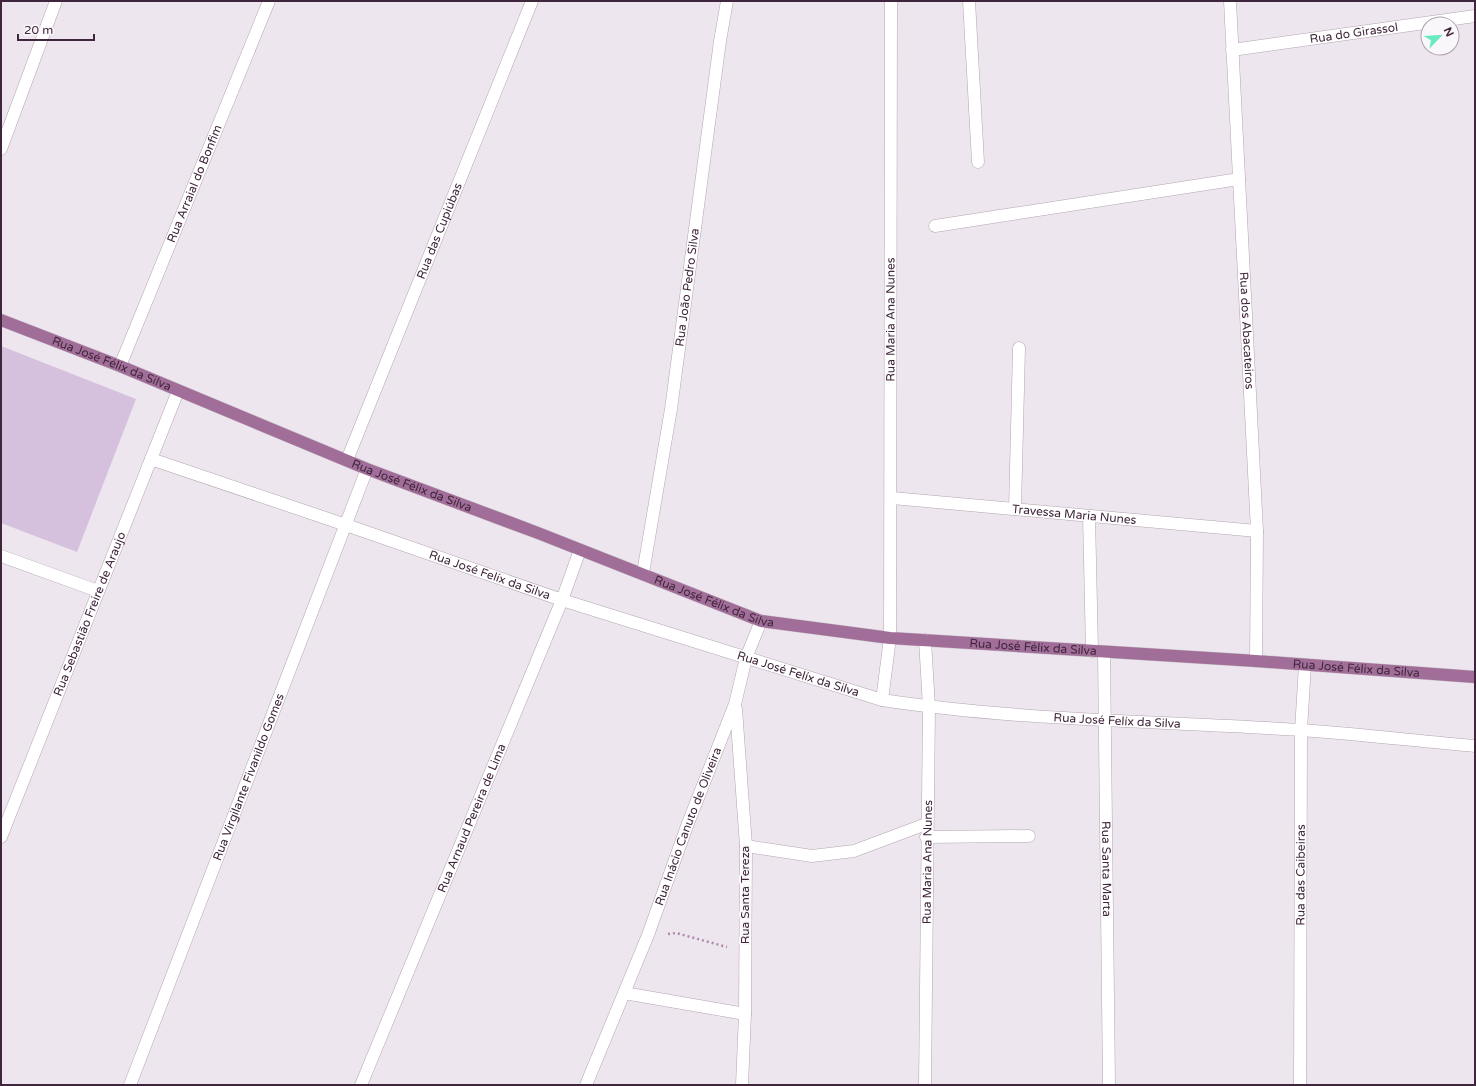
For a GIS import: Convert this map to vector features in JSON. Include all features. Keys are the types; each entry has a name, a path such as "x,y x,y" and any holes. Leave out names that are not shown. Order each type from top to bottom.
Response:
{"main road":[{"name":"Rua José Félix da Silva","path":"1,320 120,366 178,392 367,469 643,573 761,621 890,638 1256,661 1475,677"}],"street":[{"path":"1,149 56,1"},
{"name":"Rua Arraial do Bonfim","path":"120,366 269,1"},
{"name":"Rua das Cupiúbas","path":"347,460 532,1"},
{"name":"Rua João Pedro Silva","path":"643,573 671,409 720,41 727,1"},
{"name":"Rua Maria Ana Nunes","path":"882,700 890,638 892,498 891,1"},
{"path":"969,1 978,162"},
{"name":"Rua dos Abacateiros","path":"1230,1 1257,531 1256,661"},
{"name":"Rua do Girassol","path":"1232,50 1475,16"},
{"path":"935,226 1239,179"},
{"path":"1015,509 1019,348"},
{"name":"Rua Sebastião Freire de Araujo","path":"1,837 178,392"},
{"name":"Rua José Felíx da Silva","path":"151,459 562,600 882,700 929,707 1104,721 1301,730 1475,746"},
{"name":"Rua Virgilante Fivanildo Gomes","path":"130,1085 367,469"},
{"name":"Travessa Maria Nunes","path":"892,498 1257,531"},
{"name":"Rua Santa Marta","path":"1089,516 1104,721 1109,1085"},
{"name":"Rua Arnaud Pereira de Lima","path":"361,1085 562,600 580,550"},
{"path":"1,556 98,591"},
{"name":"Rua Inácio Canuto de Oliveira","path":"586,1085 648,935 687,826 735,704 746,658 761,621"},
{"name":"Rua Maria Ana Nunes","path":"925,640 929,707 926,824 925,1085"},
{"name":"Rua das Caibeiras","path":"1300,1085 1301,730 1306,665"},
{"name":"Rua Santa Tereza","path":"735,704 746,846 745,1014 742,1085"},
{"path":"746,846 812,856 854,851 926,824"},
{"path":"926,837 1029,836"},
{"path":"624,993 745,1014"}],"path":[{"path":"648,935 676,933 730,948 745,956"}],"shaded area":[{"path":"1,346 136,399 77,552 1,523"}]}
